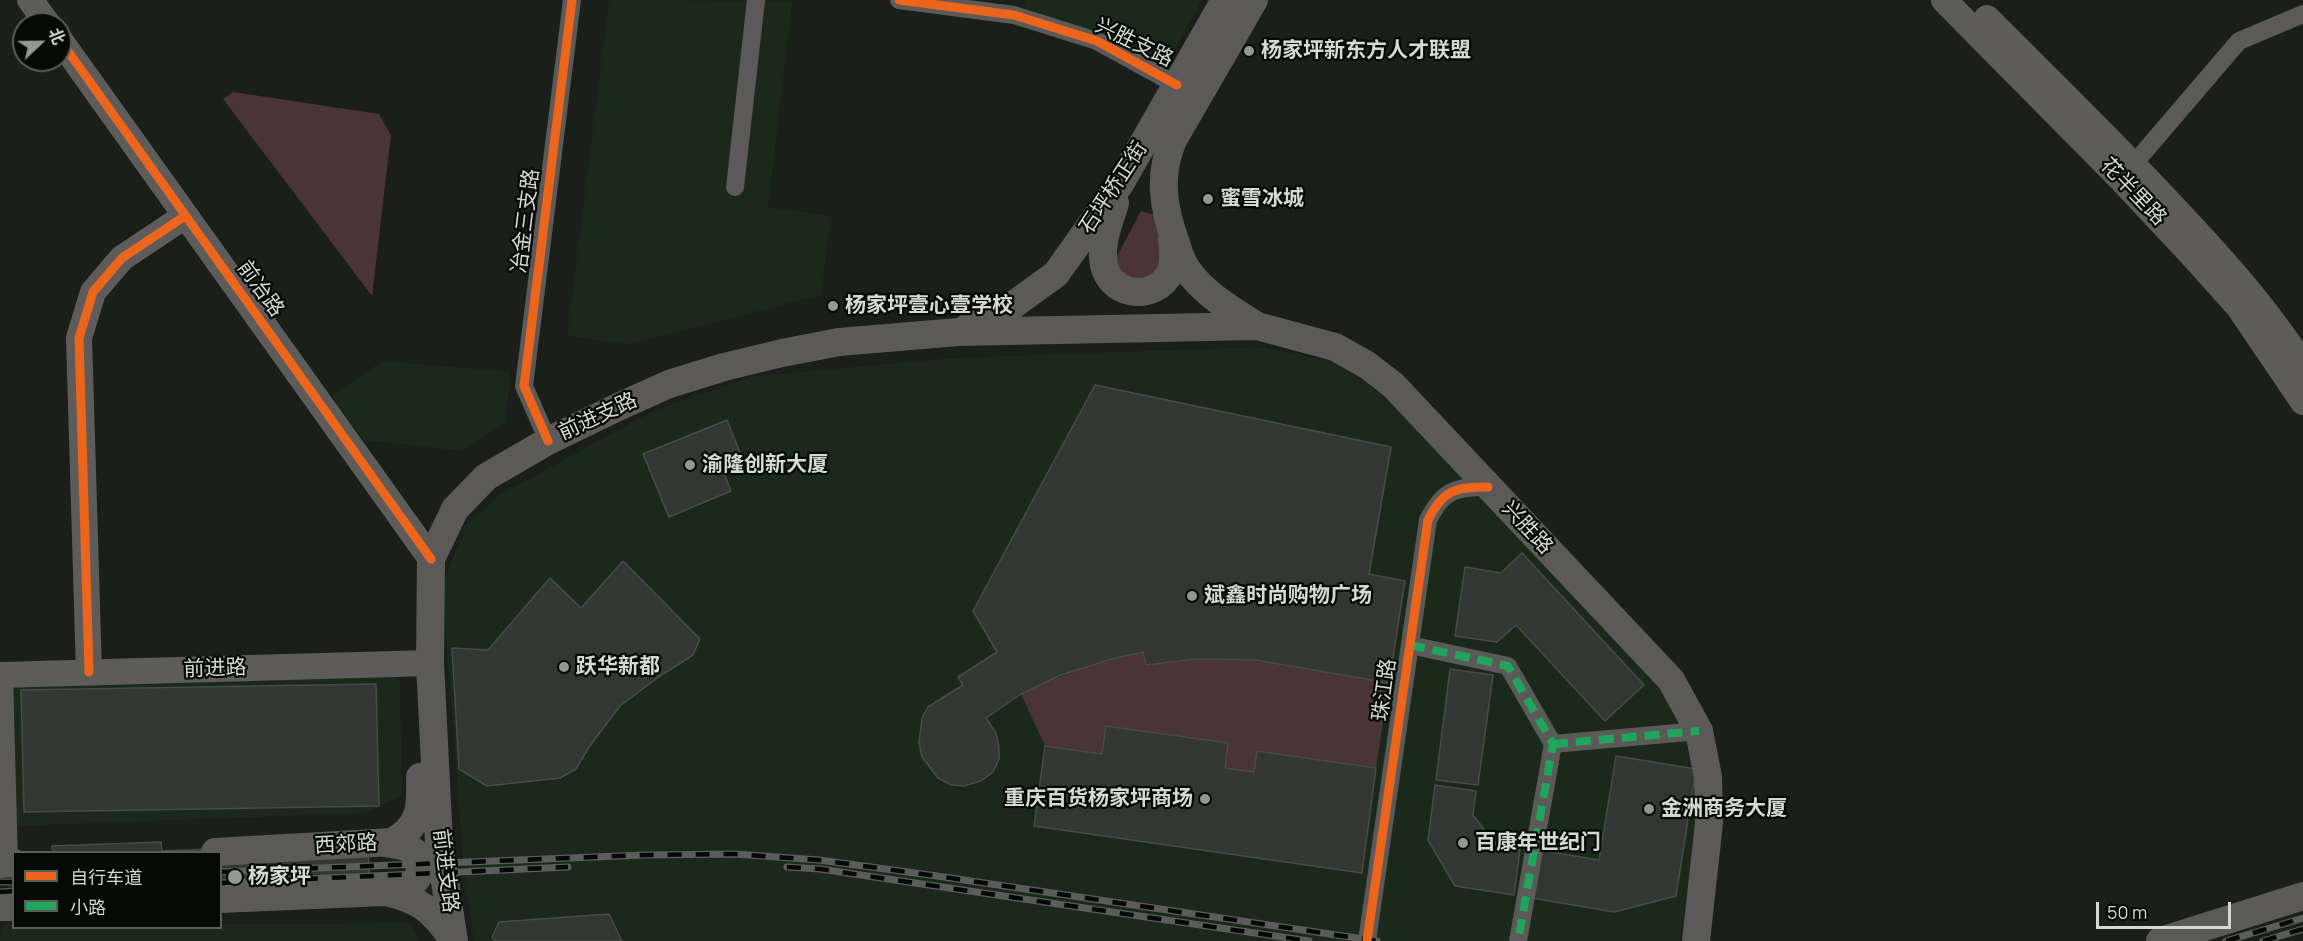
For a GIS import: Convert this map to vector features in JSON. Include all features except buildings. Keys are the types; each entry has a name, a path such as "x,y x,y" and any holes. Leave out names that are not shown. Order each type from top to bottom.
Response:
{"main road":[{"name":"石坪桥正街","path":"958,332 1010,308 1056,274 1120,184 1225,0"},
{"name":"石坪桥正街","path":"1254,0 1173,140 1166,155 1163,187 1171,229 1179,252 1191,275 1223,304 1257,326"},
{"path":"1120,184 1103,247 1104,267 1114,284 1122,290 1141,292 1166,279 1174,255 1171,229"},
{"name":"兴胜路","path":"1088,329 1257,326 1335,347 1367,365 1393,385 1671,680 1699,730 1708,777 1709,823 1696,941"},
{"name":"前进支路","path":"454,941 440,843 430,663 431,559 455,509 478,484 548,441 618,406 669,384 782,352 839,342 958,332 1088,329"},
{"name":"西郊路","path":"222,852 385,843 392,842 407,831 418,815 421,805 419,698 430,663"},
{"path":"385,843 412,849 419,860 420,872 413,883 385,892"},
{"path":"222,899 385,892 402,895 427,908 438,918 454,941"},
{"path":"2160,941 2303,896"}],"street":[{"name":"冶金三支路","path":"548,441 524,386 572,0"},
{"path":"735,188 756,0"},
{"name":"兴胜支路","path":"898,0 1015,8 1097,41 1176,84"},
{"name":"花半里路","path":"1944,0 2128,172 2253,294 2303,365"},
{"name":"花半里路","path":"1969,0 2128,172 2238,306 2303,402"},
{"path":"2128,172 2239,41 2303,14"},
{"name":"前冶路","path":"72,56 431,559"},
{"path":"89,672 79,338 93,292 122,258 185,216"},
{"name":"珠江路","path":"1367,941 1428,520 1436,503 1447,493 1457,489 1488,487"},
{"path":"1410,645 1508,666 1552,744 1518,941"},
{"name":"前进路","path":"2,675 430,663"},
{"path":"2,675 7,864"},
{"path":"1552,744 1699,730"}],"shaded area":[{"path":"609,0 792,1 768,207 831,216 821,295 628,344 567,336"},
{"path":"1026,0 1202,0 1165,67 1100,33 1025,10"},
{"path":"233,92 379,114 391,135 372,296 223,99"},
{"path":"1141,211 1154,215 1165,256 1161,272 1129,283 1125,280 1116,258"},
{"path":"1258,347 1328,360 1356,375 1384,396 1661,688 1690,736 1697,824 1680,941 475,941 465,885 442,585 466,526 498,496 655,410 756,376 953,358"},
{"path":"382,361 510,372 506,422 463,451 363,440 332,396"},
{"path":"1143,652 1146,664 1195,659 1256,660 1389,683 1376,768 1258,751 1254,772 1225,768 1228,743 1106,726 1102,754 1045,746 1021,694 1081,669"},
{"path":"392,672 400,683 402,796 365,813 16,826 11,680"},
{"path":"411,923 419,941 0,941 3,925 12,925 12,929 222,929 222,924"}],"railway":[{"path":"222,872 644,855 735,854 819,860 1377,941"},
{"path":"222,883 568,867"},
{"path":"787,867 820,869 1309,941"},
{"path":"0,882 12,882"},
{"path":"0,892 12,891"},
{"path":"2226,941 2303,918"},
{"path":"2263,941 2303,929"}],"marked path":[{"path":"1410,645 1508,666 1553,744 1518,941"},
{"path":"1553,744 1699,731"}],"cycle path":[{"path":"548,441 524,386 572,0"},
{"path":"899,0 1014,15 1097,41 1177,85"},
{"path":"72,57 431,559"},
{"path":"89,672 79,338 93,292 122,258 185,216"},
{"path":"1367,941 1428,520 1439,502 1451,492 1467,488 1488,487"}],"place":[{"name":"杨家坪新东方人才联盟","path":"1249,51"},
{"name":"蜜雪冰城","path":"1208,199"},
{"name":"杨家坪壹心壹学校","path":"833,306"},
{"name":"渝隆创新大厦","path":"690,465"},
{"name":"斌鑫时尚购物广场","path":"1192,596"},
{"name":"跃华新都","path":"564,667"},
{"name":"重庆百货杨家坪商场","path":"1205,799"},
{"name":"金洲商务大厦","path":"1649,809"},
{"name":"百康年世纪门","path":"1463,843"},
{"name":"杨家坪","path":"235,877"}]}
